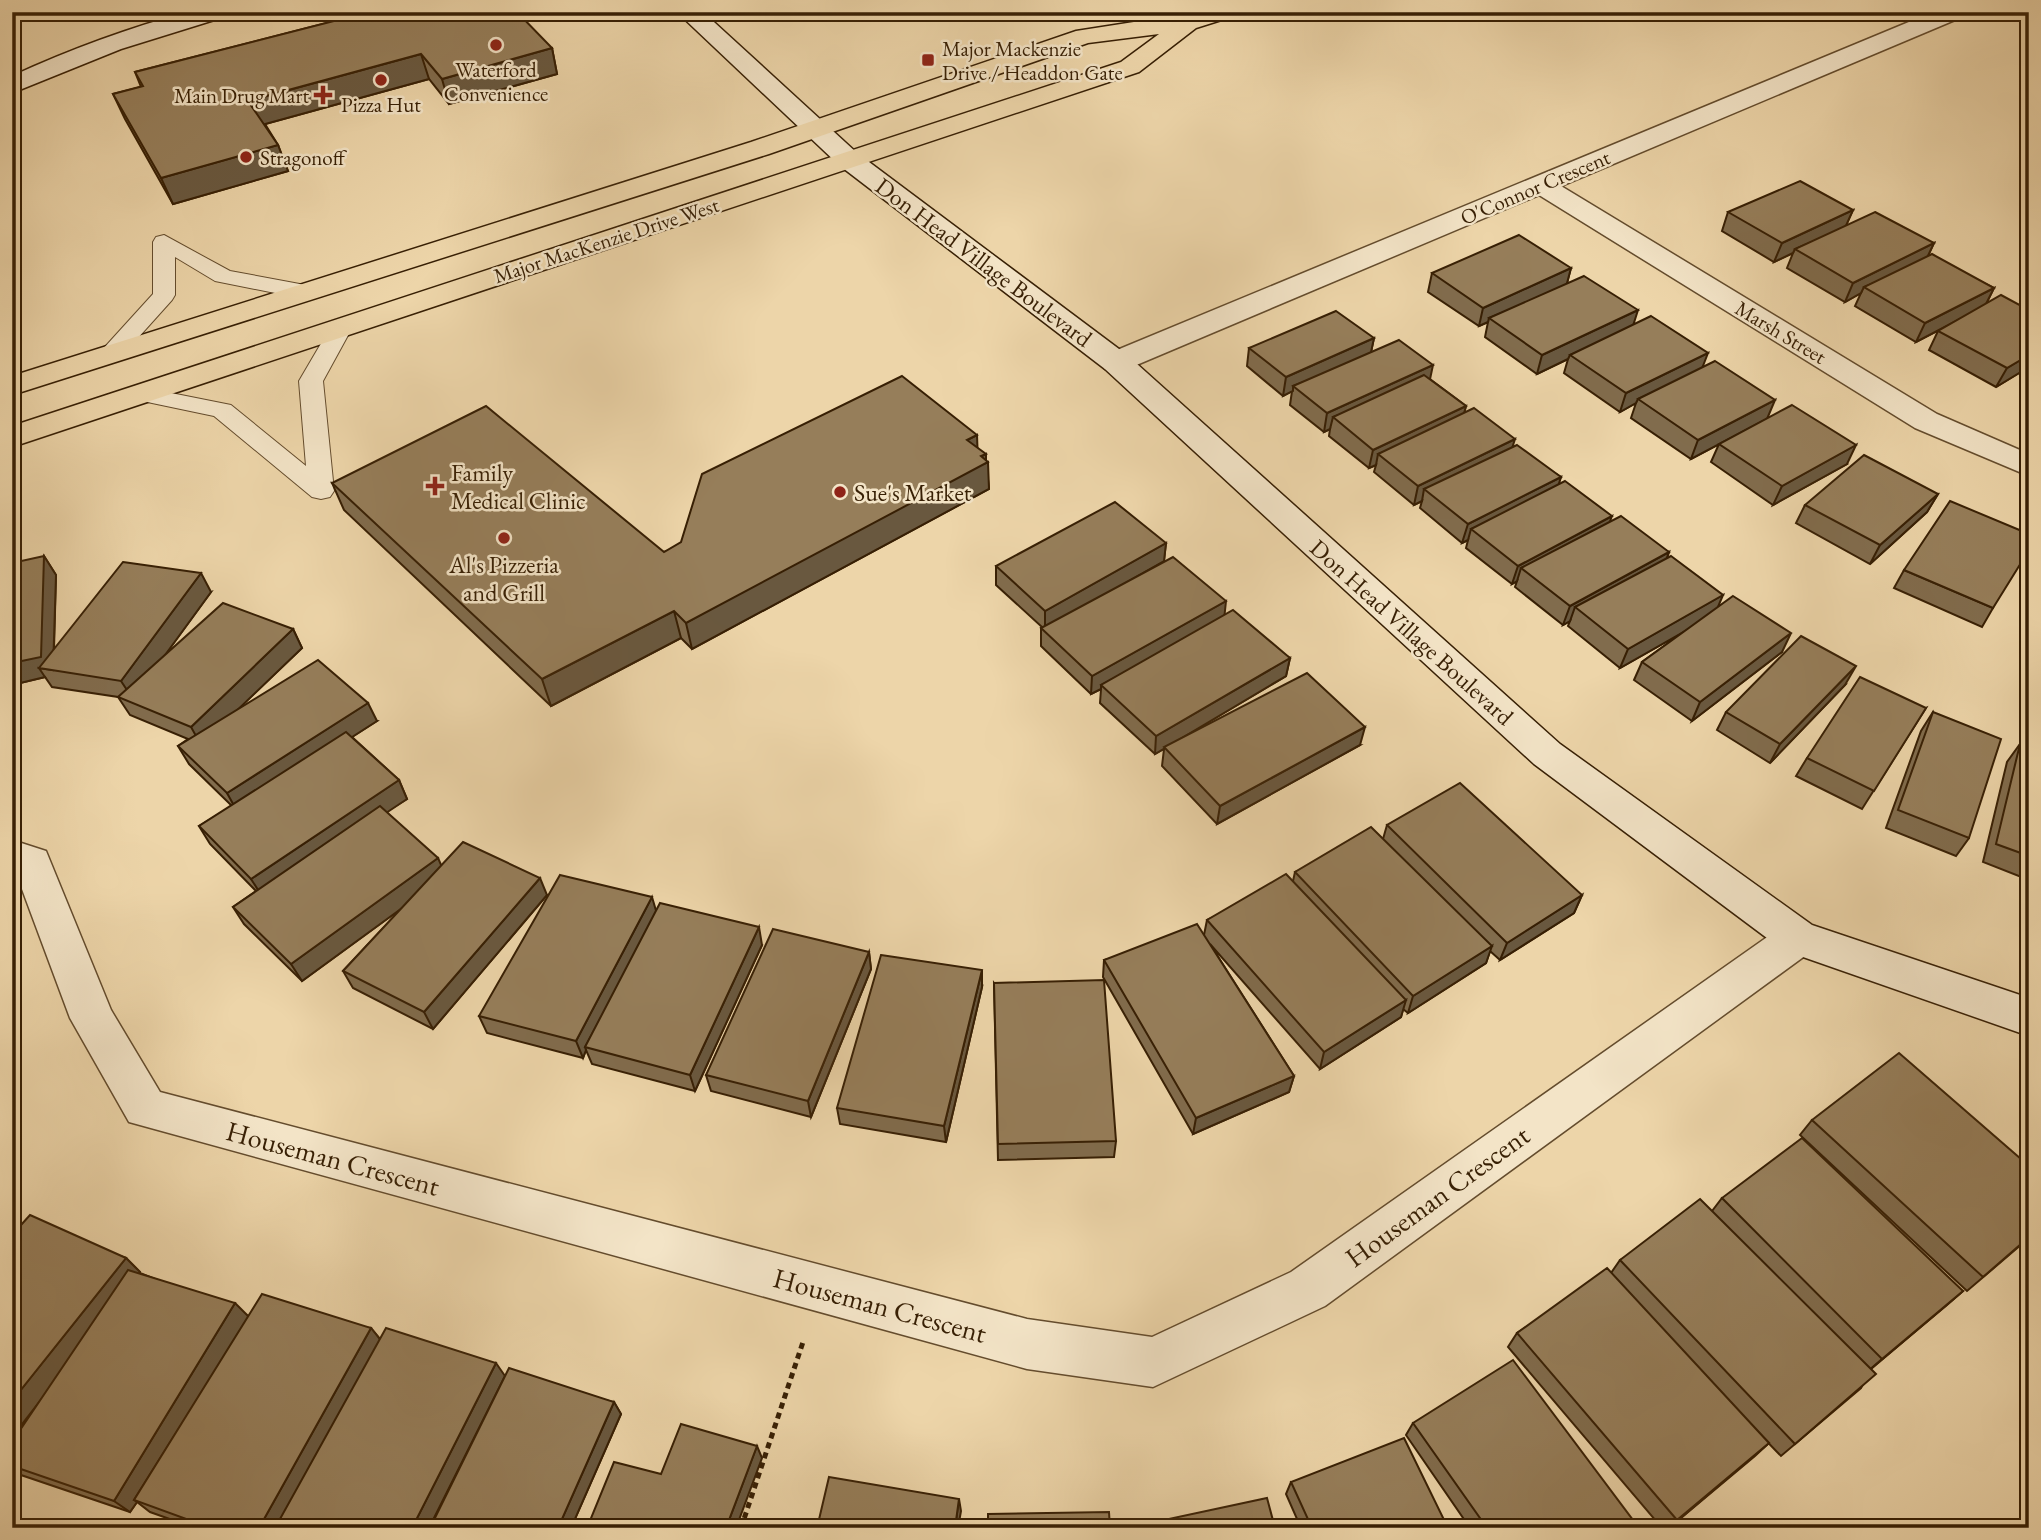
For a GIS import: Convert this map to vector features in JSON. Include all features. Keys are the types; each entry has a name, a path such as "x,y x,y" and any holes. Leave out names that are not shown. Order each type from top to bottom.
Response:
{"main road":[{"name":"Major MacKenzie Drive West","path":"12,386 747,152 1084,36 1188,23 1223,12"},
{"name":"Major MacKenzie Drive West","path":"12,437 1130,67 1188,23"}],"street":[{"path":"12,86 39,73 180,21 216,12"},
{"name":"Don Head Village Boulevard","path":"689,12 848,159 1116,362 1547,754 1798,937 2029,1017"},
{"name":"O'Connor Crescent","path":"1116,362 1954,12"},
{"name":"Marsh Street","path":"1541,185 1926,421 2029,466"},
{"name":"Houseman Crescent","path":"12,856 32,862 92,1018 145,1108 1027,1344 1153,1362 1308,1289 1798,937"}],"lane":[{"path":"111,354 164,295 164,242 223,276 305,292"},
{"path":"141,394 222,411 321,491 311,381 341,328"}],"path":[{"path":"741,1528 821,1289"}],"building":[{"path":"369,12 517,12 552,48 442,79 421,54 248,101 278,145 161,178 113,94 143,86 135,72"},
{"path":"1800,181 1853,210 1782,243 1728,212"},
{"path":"1875,212 1934,243 1853,283 1795,249"},
{"path":"1519,235 1571,268 1483,308 1432,273"},
{"path":"1932,254 1994,288 1925,323 1864,287"},
{"path":"1584,276 1638,310 1542,355 1489,318"},
{"path":"2001,295 2029,310 2029,355 2007,368 1938,331"},
{"path":"1336,311 1374,338 1286,377 1249,348"},
{"path":"1651,316 1708,353 1626,393 1570,355"},
{"path":"1399,340 1433,365 1327,413 1293,386"},
{"path":"1715,361 1775,400 1698,440 1638,399"},
{"path":"1424,375 1466,406 1373,450 1333,417"},
{"path":"902,376 977,435 967,440 986,454 981,456 988,462 686,623 674,611 542,679 332,483 486,406 664,552 681,542 702,474"},
{"path":"1792,405 1856,445 1782,486 1719,444"},
{"path":"1474,408 1515,439 1418,486 1378,454"},
{"path":"1517,445 1561,477 1468,524 1424,489"},
{"path":"1864,455 1938,494 1880,545 1805,505"},
{"path":"1565,481 1612,516 1518,566 1471,529"},
{"path":"1950,501 2029,534 2029,550 1993,608 1904,570"},
{"path":"1115,502 1166,543 1045,611 996,566"},
{"path":"1621,516 1669,552 1570,606 1521,568"},
{"path":"44,556 41,657 12,663 12,563"},
{"path":"1671,556 1723,595 1628,649 1575,607"},
{"path":"1173,557 1226,601 1092,676 1041,628"},
{"path":"123,562 201,573 121,681 39,668"},
{"path":"1733,596 1791,633 1700,702 1642,662"},
{"path":"223,603 293,629 191,727 118,697"},
{"path":"1233,610 1290,658 1156,736 1101,685"},
{"path":"1801,636 1856,666 1780,744 1726,712"},
{"path":"318,660 368,703 227,793 178,746"},
{"path":"1307,673 1365,727 1220,806 1164,747"},
{"path":"1860,677 1926,708 1874,791 1807,758"},
{"path":"1933,712 2001,739 1969,838 1898,810"},
{"path":"346,732 399,780 251,879 199,826"},
{"path":"2020,744 2029,747 2029,856 1996,844"},
{"path":"1460,783 1582,895 1507,943 1387,825"},
{"path":"380,806 438,858 291,964 233,907"},
{"path":"1371,827 1492,946 1413,996 1295,872"},
{"path":"463,842 540,878 424,1012 343,971"},
{"path":"1286,874 1406,1000 1324,1052 1207,920"},
{"path":"560,875 652,897 576,1041 479,1016"},
{"path":"660,903 759,927 690,1075 585,1047"},
{"path":"1197,924 1294,1076 1196,1118 1104,960"},
{"path":"773,929 869,952 808,1101 706,1075"},
{"path":"881,955 982,970 944,1126 837,1108"},
{"path":"1104,980 1116,1141 998,1144 994,983"},
{"path":"1899,1053 2029,1166 2029,1237 1983,1277 1812,1120"},
{"path":"1802,1138 1963,1291 1882,1359 1722,1198"},
{"path":"1700,1199 1876,1374 1795,1444 1620,1260"},
{"path":"30,1215 126,1258 12,1401 12,1235"},
{"path":"1607,1268 1769,1443 1677,1520 1517,1333"},
{"path":"128,1270 235,1303 114,1501 12,1466 12,1442"},
{"path":"262,1294 371,1328 259,1528 211,1528 134,1500"},
{"path":"386,1328 496,1363 412,1528 275,1528"},
{"path":"1513,1360 1639,1528 1487,1528 1413,1423"},
{"path":"509,1368 614,1402 558,1528 430,1528"},
{"path":"681,1424 757,1446 726,1528 587,1528 614,1462 661,1474"},
{"path":"1404,1438 1448,1528 1312,1528 1291,1482"},
{"path":"829,1477 959,1499 955,1528 817,1528"},
{"path":"1267,1498 1275,1528 1136,1528 1136,1526"},
{"path":"1109,1512 1110,1528 988,1528 988,1514"}],"place":[{"name":"Waterford Convenience","path":"496,45"},
{"name":"Major Mackenzie Drive / Headdon Gate","path":"928,60"},
{"name":"Pizza Hut","path":"381,80"},
{"name":"Main Drug Mart","path":"323,95"},
{"name":"Stragonoff","path":"246,157"},
{"name":"Family Medical Clinic","path":"435,486"},
{"name":"Sue's Market","path":"840,492"},
{"name":"Al's Pizzeria and Grill","path":"504,538"}]}
